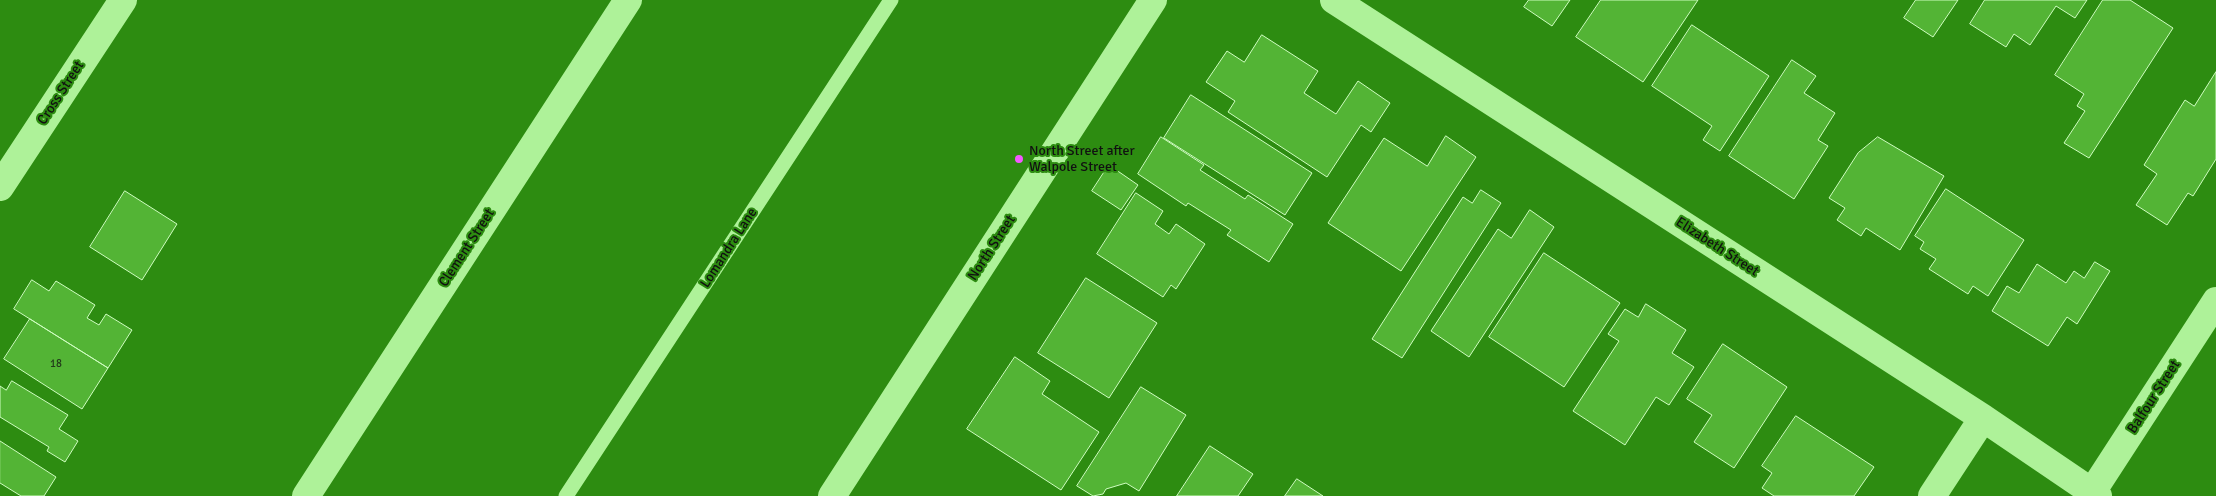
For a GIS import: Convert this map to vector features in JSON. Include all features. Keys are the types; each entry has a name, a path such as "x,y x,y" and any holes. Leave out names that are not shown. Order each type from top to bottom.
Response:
{"street":[{"name":"Cross Street","path":"0,187 123,0"},
{"name":"Clement Street","path":"306,496 628,0"},
{"name":"North Street","path":"832,496 1153,0"},
{"name":"Elizabeth Street","path":"1334,0 1983,418 2095,494"},
{"name":"Balfour Street","path":"2095,494 2216,301"},
{"path":"1932,496 1983,418"}],"lane":[{"name":"Lomandra Lane","path":"566,496 891,0"}],"building":[{"path":"1529,0 1570,0 1552,26 1524,7"},
{"path":"1601,0 1698,0 1643,82 1576,37"},
{"path":"1916,0 1958,0 1933,37 1904,18"},
{"path":"1985,0 2087,0 2075,18 2056,6 2030,45 2014,34 2006,47 1970,24"},
{"path":"2103,0 2130,0 2173,28 2089,158 2064,143 2085,111 2077,106 2084,94 2055,75"},
{"path":"1692,25 1769,76 1720,151 1703,140 1712,126 1652,86"},
{"path":"1262,35 1318,71 1304,93 1336,114 1358,81 1390,103 1371,132 1361,125 1327,177 1228,112 1235,101 1206,82 1227,51 1244,62"},
{"path":"1792,60 1816,76 1804,93 1835,113 1818,140 1828,146 1794,199 1729,156"},
{"path":"2216,72 2216,159 2193,196 2188,193 2167,225 2136,205 2157,174 2144,165 2185,100 2194,106"},
{"path":"1191,95 1312,173 1285,215 1164,138"},
{"path":"1446,136 1476,157 1401,271 1328,223 1384,138 1427,166"},
{"path":"1161,137 1204,165 1200,170 1245,199 1248,195 1293,224 1269,262 1227,235 1231,230 1188,203 1186,206 1138,174"},
{"path":"1878,137 1944,176 1900,250 1866,228 1861,236 1837,220 1845,208 1829,198 1858,153"},
{"path":"1109,165 1138,185 1121,210 1092,191"},
{"path":"1946,189 2024,240 1988,296 1973,286 1968,294 1929,269 1936,259 1920,249 1924,242 1915,236"},
{"path":"1481,190 1501,203 1402,358 1372,339 1463,197 1472,203"},
{"path":"125,191 177,224 142,280 90,247"},
{"path":"1136,193 1163,211 1155,224 1169,234 1176,224 1205,244 1176,289 1171,285 1163,297 1097,254"},
{"path":"1530,210 1554,227 1469,357 1431,331 1498,229 1511,238"},
{"path":"1544,253 1620,303 1564,387 1489,337"},
{"path":"2095,262 2110,271 2077,324 2067,317 2048,346 1992,311 2007,286 2019,293 2037,264 2066,283 2074,271 2084,278"},
{"path":"1086,278 1157,323 1109,398 1038,353"},
{"path":"32,280 49,291 56,281 95,305 87,318 99,325 106,314 132,330 108,368 14,309"},
{"path":"1646,304 1686,330 1672,353 1694,367 1669,405 1656,397 1625,445 1573,411 1619,341 1608,334 1625,309 1638,317"},
{"path":"30,319 108,368 82,409 4,359"},
{"path":"1723,344 1787,387 1734,468 1694,442 1712,415 1687,399"},
{"path":"1015,357 1050,381 1042,394 1099,432 1061,490 967,429"},
{"path":"12,381 68,415 59,429 78,441 65,462 47,451 49,447 0,417 0,386 6,390"},
{"path":"1141,387 1186,415 1139,491 1126,483 1106,489 1103,494 1093,496 1077,486"},
{"path":"1796,416 1874,467 1854,496 1774,496 1762,488 1772,473 1762,466"},
{"path":"0,441 56,477 44,496 21,496 0,483"},
{"path":"1210,446 1253,474 1238,496 1177,496"},
{"path":"1297,479 1323,496 1285,496"}],"place":[{"name":"North Street after Walpole Street","path":"1019,159"}]}
